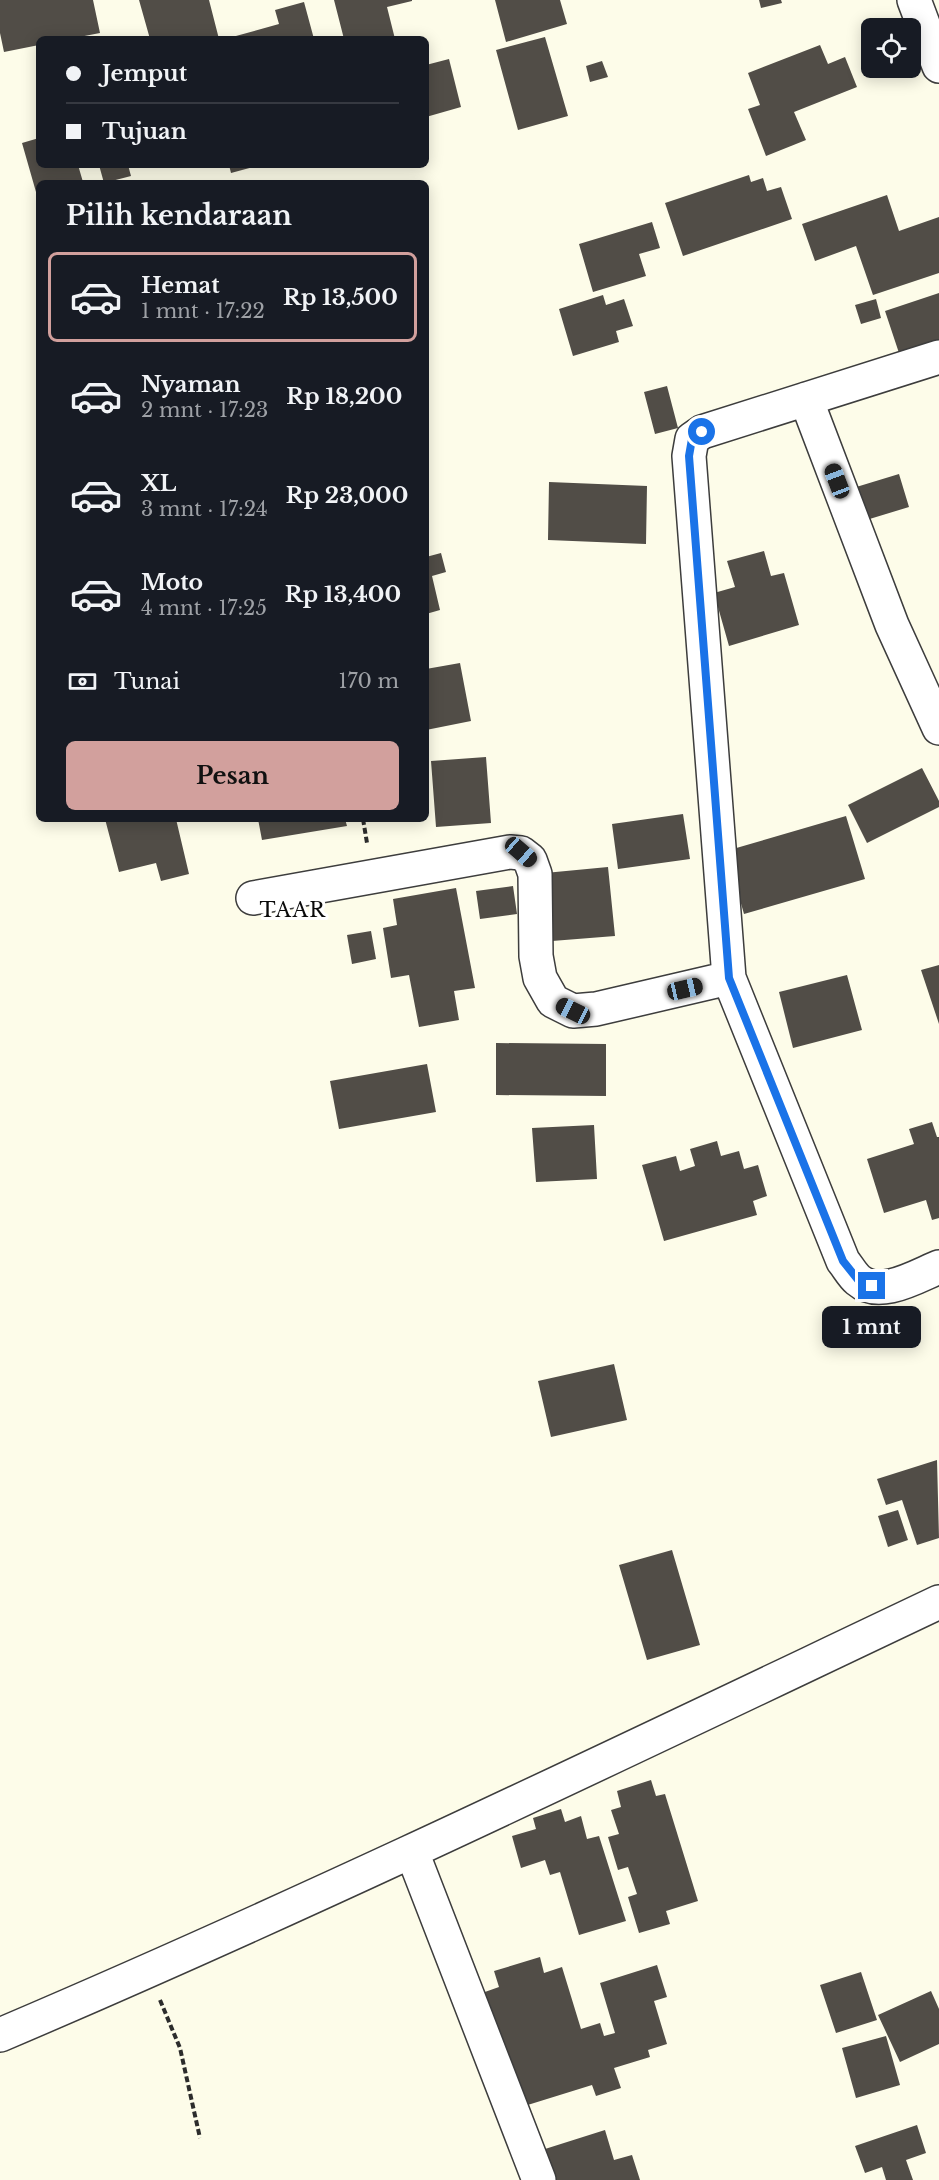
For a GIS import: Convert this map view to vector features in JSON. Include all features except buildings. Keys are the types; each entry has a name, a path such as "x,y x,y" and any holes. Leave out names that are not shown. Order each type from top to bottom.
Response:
{"street":[{"path":"914,0 939,66"},
{"path":"939,357 702,432 692,439 689,456 729,978 843,1261 859,1281 872,1286 894,1286 939,1267"},
{"path":"806,399 891,625 939,728"},
{"path":"253,898 510,852 521,852 530,861 535,874 536,956 540,978 553,1001 573,1011 596,1009 729,978"},
{"path":"0,2035 149,1972 412,1852 939,1602"},
{"path":"412,1852 539,2180"}],"path":[{"path":"149,1972 180,2048 200,2138"}],"district":[{"name":"TAAR","path":"293,910"}],"route":[{"path":"702,432 692,439 689,456 729,978 843,1261 859,1281 872,1286"}]}
